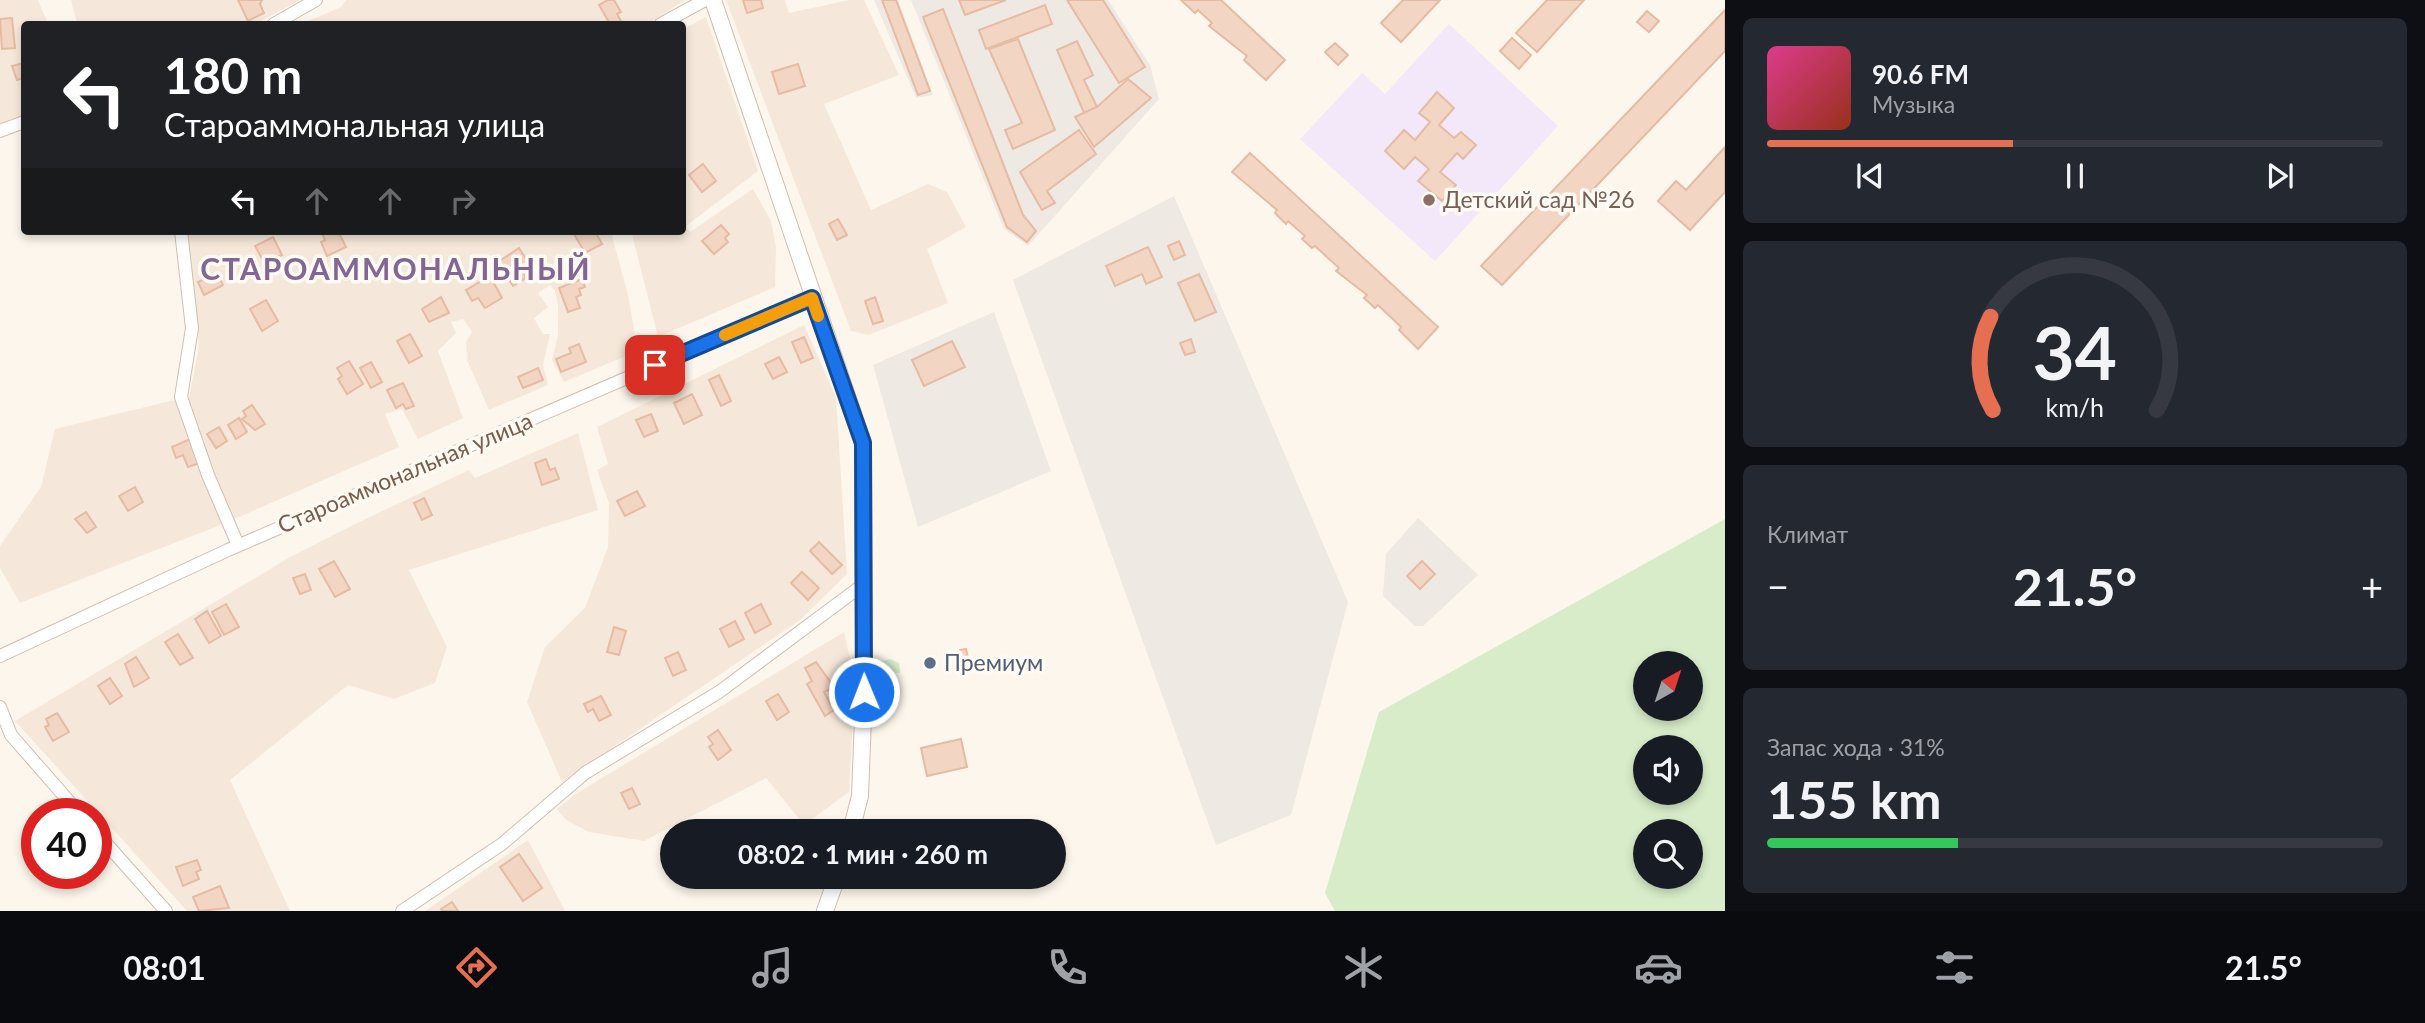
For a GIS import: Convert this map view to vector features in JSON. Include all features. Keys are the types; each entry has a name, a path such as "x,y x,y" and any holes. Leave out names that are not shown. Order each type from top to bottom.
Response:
{"street":[{"path":"279,21 316,0"},
{"path":"666,21 705,0"},
{"path":"713,0 863,443 864,692 860,796 854,819"},
{"path":"0,131 21,123"},
{"path":"181,235 192,328 181,397 208,475 238,545"},
{"name":"Староаммональная улица","path":"0,656 238,545 812,298"},
{"path":"402,911 502,844 585,773 719,692 864,584"},
{"path":"0,707 11,735 66,798"},
{"path":"112,850 166,911"},
{"path":"825,911 833,889"}],"shaded area":[{"path":"0,0 38,0 47,21 21,21 21,118 0,126"},
{"path":"71,0 300,0 261,21 76,21"},
{"path":"346,0 685,0 653,21 308,21 341,7"},
{"path":"726,0 785,0 789,13 849,0 864,0 899,75 824,104 871,210 928,184 947,192 966,227 927,249 948,303 869,335 851,331"},
{"path":"874,0 898,0 933,95 916,98"},
{"path":"911,0 1108,0 1150,65 1159,99 1028,246 1004,229"},
{"path":"706,17 758,171 686,226 686,27"},
{"name":"Детский сад №26","path":"1449,24 1558,126 1435,261 1300,139 1362,73 1385,94"},
{"path":"753,189 771,221 776,247 775,287 658,337 632,235 686,235 686,226 690,232"},
{"path":"1174,196 1348,602 1291,815 1216,845 1013,280"},
{"path":"187,235 613,235 638,351 564,382 552,360 558,335 558,305 555,291 550,285 538,293 548,307 534,318 543,334 550,334 543,365 548,385 489,410 467,360 466,342 472,332 463,319 451,322 456,333 438,351 463,418 418,439 402,409 385,414 399,447 232,520 188,403 199,347"},
{"path":"994,312 1051,471 918,527 873,365"},
{"path":"804,325 836,397 847,574 800,620 562,782 527,702 545,647 585,608 608,547 609,503 597,470 608,464 597,427"},
{"path":"178,399 223,524 20,603 0,568 0,546 41,487 55,429"},
{"path":"578,433 598,510 409,570 447,647 435,683 394,699 348,685 230,780 290,911 187,911 112,828 112,798 85,798 15,721 292,556 469,470 475,478"},
{"path":"1418,518 1478,575 1423,626 1415,626 1383,596 1386,554"},
{"path":"844,632 855,681 849,792 812,819 799,819 766,778 687,819 660,819 660,833 644,841 589,832 566,820 557,809 577,793"},
{"path":"528,840 565,911 425,911"}],"green space":[{"path":"1725,519 1725,911 1335,911 1325,893 1379,712"},
{"path":"890,659 899,663 900,673 877,672 875,663"}],"building":[{"path":"238,0 262,0 260,4 264,13 248,21"},
{"path":"614,0 621,12 617,14 621,21 608,21 599,5"},
{"path":"743,0 761,0 763,8 747,13"},
{"path":"882,0 896,0 930,91 918,95"},
{"path":"959,0 1006,0 965,15"},
{"path":"1067,0 1103,0 1145,67 1119,83"},
{"path":"1181,0 1221,0 1285,60 1266,80 1244,60 1247,56 1209,26 1212,23"},
{"path":"1403,0 1440,0 1401,42 1381,23"},
{"path":"1547,0 1584,0 1537,52 1516,33"},
{"path":"1045,5 1052,24 986,49 979,30"},
{"path":"943,9 1023,215 1036,231 1027,242 1007,227 923,17"},
{"path":"1725,10 1725,51 1502,285 1481,266"},
{"path":"1647,11 1659,21 1649,32 1637,22"},
{"path":"12,18 15,48 2,49 0,19"},
{"path":"1512,38 1531,55 1519,69 1500,51"},
{"path":"1018,39 1055,130 1013,149 1005,130 1022,123 989,49"},
{"path":"1077,41 1093,75 1084,80 1097,107 1084,113 1057,50"},
{"path":"1335,43 1348,55 1338,65 1325,52"},
{"path":"21,64 21,79 17,80 12,66"},
{"path":"798,64 805,86 779,94 772,72"},
{"path":"1128,79 1151,98 1094,147 1075,117 1097,107"},
{"path":"1437,92 1454,108 1439,125 1454,138 1461,132 1476,145 1463,159 1457,153 1440,172 1456,185 1442,201 1418,181 1429,169 1415,157 1404,169 1385,151 1404,130 1415,140 1430,122 1419,113"},
{"path":"1079,130 1096,154 1047,191 1055,203 1042,210 1020,172"},
{"path":"1725,147 1725,192 1690,230 1658,201 1676,181 1686,190"},
{"path":"1250,153 1438,327 1418,349 1399,330 1401,327 1378,305 1375,308 1364,298 1367,295 1336,271 1339,268 1315,246 1312,248 1302,239 1305,236 1288,221 1286,224 1275,213 1277,210 1232,172"},
{"path":"703,164 716,181 702,192 689,175"},
{"path":"838,219 847,235 837,240 829,224"},
{"path":"721,225 729,234 725,238 728,242 714,254 702,241"},
{"path":"323,235 340,235 346,247 327,256 321,242 325,240"},
{"path":"575,235 597,235 602,244 585,253"},
{"path":"273,237 282,255 265,264 255,246"},
{"path":"1179,241 1185,255 1174,260 1168,246"},
{"path":"1148,247 1162,277 1146,284 1142,274 1115,286 1106,266"},
{"path":"519,248 530,265 522,270 526,278 513,286 498,262"},
{"path":"217,273 223,285 204,295 198,282"},
{"path":"1199,274 1216,312 1195,321 1178,283"},
{"path":"490,276 502,298 485,308 478,298 472,301 466,290"},
{"path":"582,279 585,287 579,289 581,295 576,297 580,308 568,312 559,288"},
{"path":"441,297 449,313 429,322 422,309"},
{"path":"875,297 883,321 873,324 865,301"},
{"path":"266,300 278,321 262,331 250,309"},
{"path":"410,334 422,356 409,363 397,341"},
{"path":"804,337 813,358 801,363 792,342"},
{"path":"1191,339 1195,352 1185,355 1180,343"},
{"path":"952,341 965,367 924,386 912,360"},
{"path":"579,344 586,362 561,372 556,359 571,353 569,348"},
{"path":"779,357 787,372 773,379 765,364"},
{"path":"349,361 363,384 347,394 338,379 342,376 337,368"},
{"path":"371,362 382,382 371,388 360,368"},
{"path":"538,368 543,380 523,388 518,377"},
{"path":"719,375 731,401 721,406 709,380"},
{"path":"403,383 414,406 406,409 403,404 396,408 387,390"},
{"path":"692,394 702,415 684,424 674,403"},
{"path":"252,405 265,424 255,430 242,419 246,416 243,411"},
{"path":"651,414 658,431 644,437 636,420"},
{"path":"239,418 247,432 236,439 228,425"},
{"path":"219,427 227,441 216,448 207,434"},
{"path":"190,439 200,463 188,467 183,455 176,458 172,447"},
{"path":"546,459 550,470 555,468 559,479 542,485 535,463"},
{"path":"135,487 143,502 128,511 119,496"},
{"path":"637,491 645,506 625,516 617,501"},
{"path":"424,498 432,515 422,520 414,503"},
{"path":"86,512 96,527 87,533 75,519"},
{"path":"819,542 842,565 832,574 810,551"},
{"path":"334,561 350,589 335,597 319,569"},
{"path":"1422,561 1435,574 1420,589 1407,576"},
{"path":"802,572 819,588 808,600 791,583"},
{"path":"305,574 311,590 300,594 293,578"},
{"path":"226,604 239,627 224,635 212,612"},
{"path":"761,604 771,624 755,633 745,613"},
{"path":"207,611 221,636 209,643 195,619"},
{"path":"735,621 744,639 729,647 720,629"},
{"path":"614,627 626,631 619,655 607,652"},
{"path":"178,634 193,658 180,665 165,642"},
{"path":"966,649 969,662 962,663 960,650"},
{"path":"678,652 686,670 673,676 665,658"},
{"path":"931,656 934,668 927,669 925,658"},
{"path":"136,657 149,678 134,687 125,664"},
{"path":"816,662 834,687 824,692 834,710 825,716 807,684 812,681 805,668"},
{"path":"110,678 122,696 110,704 98,686"},
{"path":"778,694 789,712 777,720 766,701"},
{"path":"601,696 611,715 599,721 593,709 588,712 584,704"},
{"path":"57,713 69,732 53,741 45,727 49,725 46,719"},
{"path":"718,730 731,750 718,760 709,747 713,744 708,737"},
{"path":"961,739 967,767 927,776 921,748"},
{"path":"632,788 640,804 629,809 621,793"},
{"path":"519,854 542,888 523,901 500,867"},
{"path":"197,860 201,870 196,872 199,879 183,886 176,867"},
{"path":"220,886 229,908 199,911 193,897"},
{"path":"452,902 458,911 442,911 441,909"}],"slow traffic":[{"path":"725,335 812,298 818,316"}],"place":[{"name":"Детский сад №26","path":"1429,200"},
{"name":"Премиум","path":"930,663"}],"district":[{"name":"СТАРОАММОНАЛЬНЫЙ","path":"396,270"}],"route":[{"path":"655,365 812,298 863,443 864,692"}]}
